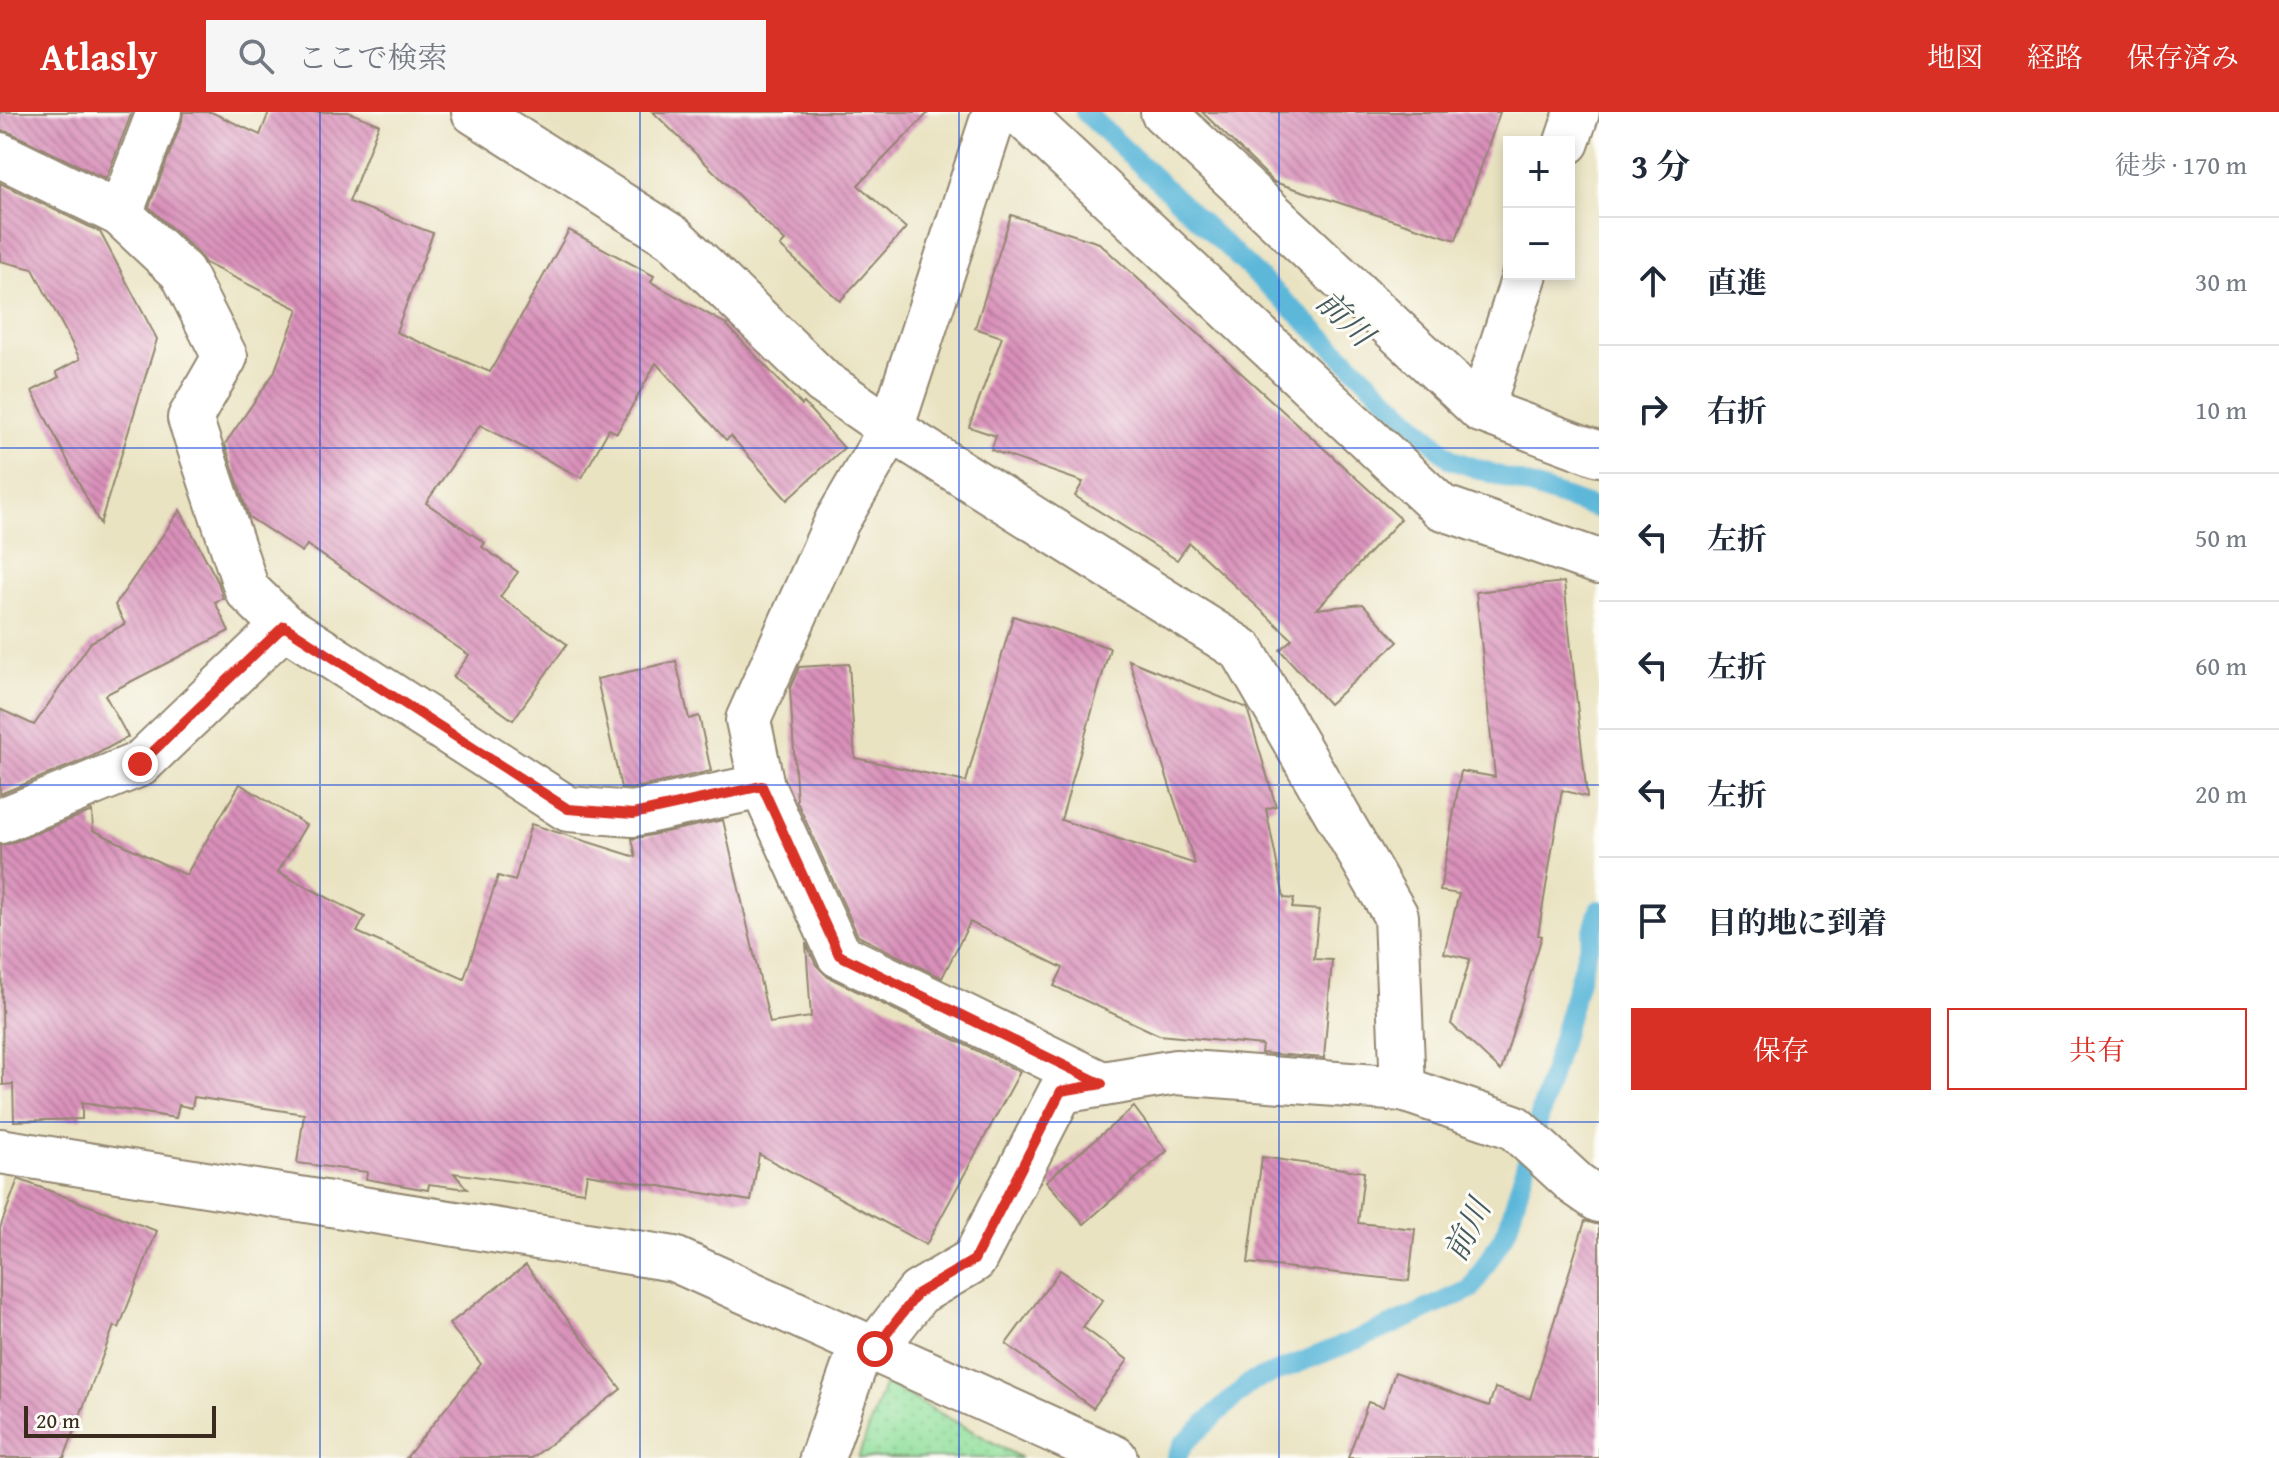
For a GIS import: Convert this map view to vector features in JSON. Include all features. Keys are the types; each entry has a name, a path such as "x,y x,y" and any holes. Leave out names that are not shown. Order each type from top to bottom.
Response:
{"street":[{"path":"120,214 159,112"},
{"path":"474,112 674,238 823,382 891,429 1242,650 1396,916 1403,1089"},
{"path":"995,112 891,429 837,521 748,720 762,786 839,955 1102,1084"},
{"path":"1019,112 1441,507 1599,562"},
{"path":"1163,112 1481,410 1599,454"},
{"path":"1569,136 1577,112"},
{"path":"0,155 120,214 182,272 225,357 190,418 247,590 284,626 568,809 633,814 762,786"},
{"path":"1481,410 1523,280"},
{"path":"0,821 140,764 284,626"},
{"path":"822,1458 869,1346 918,1293 974,1260 1061,1091 1176,1072 1403,1089 1514,1127 1588,1192"},
{"path":"0,1151 674,1259 1115,1458"}],"green space":[{"path":"885,1383 1021,1458 858,1458"}],"building":[{"path":"0,112 132,112 106,179 0,130"},
{"path":"183,112 211,112 260,135 269,112 348,112 379,124 349,202 433,233 396,332 490,372 569,230 654,276 651,282 726,324 844,448 787,500 731,436 726,440 656,363 617,433 609,429 582,478 480,425 426,503 485,543 482,547 518,572 500,597 567,644 513,720 453,677 469,655 307,545 302,552 249,517 225,444 274,373 298,309 205,263 149,207"},
{"path":"653,112 929,112 858,185 906,228 840,301 780,246 785,241"},
{"path":"1202,112 1500,112 1456,240 1274,182"},
{"path":"0,183 100,232 157,339 100,524 32,391 59,377 56,372 80,359 33,269 0,261"},
{"path":"1011,215 1099,243 1401,519 1317,609 1363,604 1398,642 1329,704 1280,650 1292,639 1189,543 1177,560 1075,496 1083,482 991,450 996,436 969,427 1002,337 975,328"},
{"path":"180,510 218,582 223,598 215,602 229,631 105,695 128,737 93,756 0,794 0,709 34,725 91,642 125,624 115,605"},
{"path":"1564,582 1587,797 1562,790 1538,935 1542,936 1501,1071 1451,1024 1470,959 1444,953 1459,894 1440,891 1461,771 1495,777 1476,592"},
{"path":"1013,616 1110,648 1061,820 1195,864 1129,660 1247,708 1276,806 1266,809 1284,898 1294,899 1292,908 1319,910 1314,959 1332,960 1324,1058 1261,1053 1262,1045 1159,1035 1054,986 1063,968 970,922 942,978 858,936 797,802 790,688 799,667 849,664 855,758 966,782"},
{"path":"676,661 689,719 699,716 711,771 631,789 621,788 597,679"},
{"path":"240,784 306,825 278,872 365,917 357,932 464,979 498,876 515,881 531,824 636,857 632,839 723,820 770,1023 811,1017 806,943 816,965 828,977 1020,1072 926,1245 759,1154 751,1201 587,1174 584,1192 454,1173 467,1189 429,1184 428,1190 366,1179 367,1172 297,1163 304,1114 194,1097 192,1108 179,1105 176,1118 82,1103 82,1119 14,1121 13,1084 3,1085 0,845 92,811 93,830 186,875"},
{"path":"1134,1107 1167,1151 1084,1224 1046,1181"},
{"path":"1262,1157 1364,1172 1358,1223 1415,1229 1409,1281 1248,1263"},
{"path":"18,1179 157,1231 119,1328 114,1326 64,1458 0,1458 0,1228"},
{"path":"1585,1221 1599,1225 1599,1458 1348,1458 1368,1402 1383,1407 1395,1372 1489,1406 1495,1388 1530,1399"},
{"path":"526,1265 621,1389 532,1458 406,1458 481,1364 449,1324"},
{"path":"1060,1270 1103,1300 1083,1327 1128,1360 1093,1408 1006,1344"}],"waterway":[{"name":"前川","path":"1085,112 1452,460 1599,509"},
{"name":"前川","path":"1176,1458 1183,1444 1251,1382 1388,1327 1471,1289 1507,1230 1599,910"}],"route":[{"path":"140,764 284,626 568,809 633,814 762,786 839,955 1102,1084 1061,1091 974,1260 918,1293 875,1349"}]}
